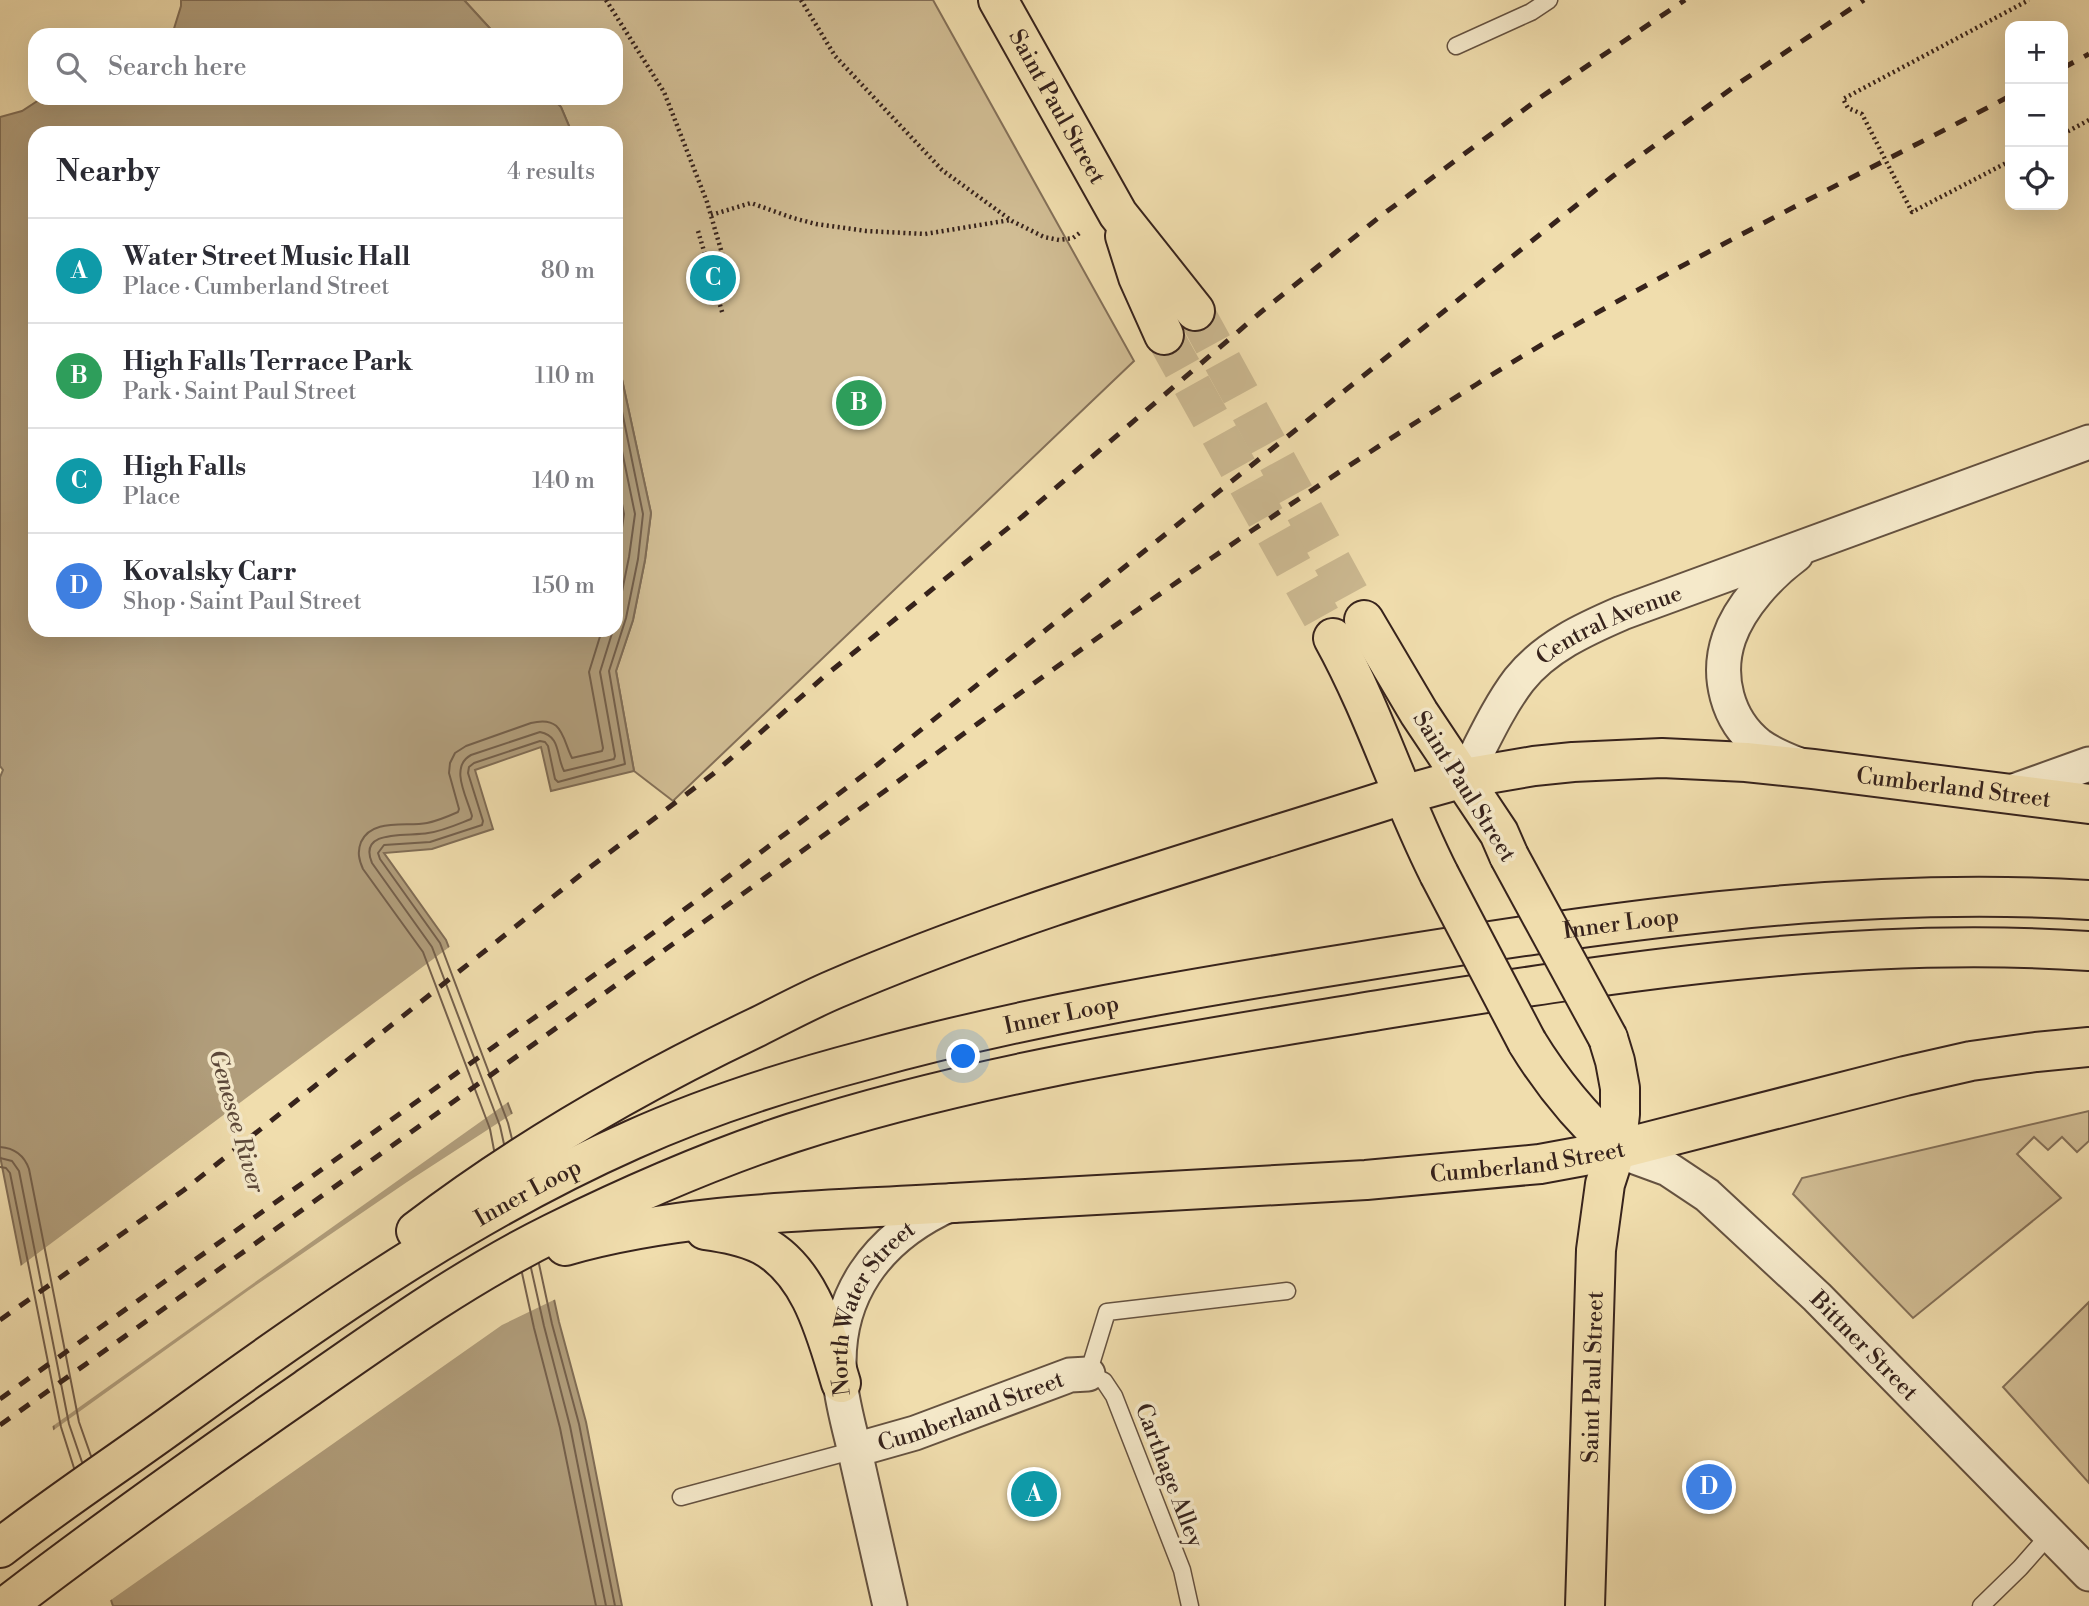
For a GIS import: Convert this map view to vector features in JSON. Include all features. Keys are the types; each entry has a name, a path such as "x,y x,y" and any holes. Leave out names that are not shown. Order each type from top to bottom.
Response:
{"main road":[{"name":"Saint Paul Street","path":"998,0 1118,214 1195,311"},
{"name":"Saint Paul Street","path":"1118,214 1138,277 1164,335"},
{"name":"Saint Paul Street","path":"1585,1606 1596,1250 1605,1184 1616,1150 1620,1114 1620,1088 1615,1061 1608,1038 1499,833 1419,713 1349,629 1351,670 1439,874 1527,1042 1545,1071 1590,1127 1616,1150"},
{"name":"Cumberland Street","path":"548,1160 608,1104 835,989 933,950 1057,906 1403,794 1464,778 1534,766 1618,759 1703,759 1813,769 2089,804"},
{"name":"Inner Loop","path":"548,1160 635,1138 771,1087 933,1042 1119,1001 1544,933 1696,914 1898,898 1980,896 2089,900"},
{"name":"Inner Loop","path":"7,1605 262,1420 426,1308 499,1263 550,1243 608,1207 724,1157 790,1134 928,1095 1123,1053 1493,992 1641,971 1908,948 2043,948 2089,951"},
{"name":"Cumberland Street","path":"650,1228 737,1217 1425,1175 1540,1164 1616,1150 1971,1061 2089,1046"},
{"path":"0,1548 275,1350 411,1235 478,1185 548,1160"},
{"path":"550,1243 650,1228 693,1228 734,1235 763,1245 781,1257 806,1289 826,1335 841,1383"}],"street":[{"name":"Central Avenue","path":"1464,778 1509,694 1521,678 1569,638 1622,613 2089,442"},
{"name":"Central Avenue","path":"1813,769 1776,755 1748,735 1731,709 1724,680 1729,637 1743,613 1774,573 1816,543"},
{"path":"2008,793 2089,764"},
{"name":"Bittner Street","path":"1616,1150 1668,1169 1707,1195 1817,1297 2089,1574"},
{"name":"North Water Street","path":"890,1606 841,1383 839,1359 845,1316 863,1274 891,1241 929,1213 953,1203"},
{"name":"Cumberland Street","path":"855,1450 915,1433 1070,1375 1088,1374"}],"lane":[{"path":"1456,46 1531,12 1549,0"},
{"path":"1088,1374 1107,1312 1287,1291"},
{"name":"Carthage Alley","path":"1088,1374 1104,1381 1114,1396 1182,1570 1191,1606"},
{"path":"681,1497 855,1450"},
{"path":"1981,1606 2050,1534"}],"path":[{"path":"606,0 664,92 711,215 728,274 713,278"},
{"path":"801,0 835,56 942,170 1011,220 1044,237 1059,240 1073,238 1081,232"},
{"path":"2005,164 1912,212 1862,114 1848,108 1843,99 2029,0"},
{"path":"2068,131 2089,120"},
{"path":"711,215 751,203 816,224 925,234 1011,220"},
{"path":"698,231 723,315"}],"shaded area":[{"path":"464,0 933,0 1134,361 673,801 634,771 616,671 633,620 651,513 623,384 623,126 569,126 559,105 623,105 623,28 490,28"},
{"path":"2089,1111 2089,1141 2077,1152 2062,1137 2048,1150 2034,1137 2017,1154 2061,1198 1913,1318 1793,1194 1802,1178"},
{"path":"2089,1302 2089,1483 2003,1387"}],"water":[{"path":"181,0 464,0 490,28 174,28"},
{"name":"Genesee River","path":"31,105 559,105 569,126 28,126 28,637 623,637 623,384 651,513 633,620 616,671 634,771 551,791 541,747 475,770 493,829 432,849 384,853 446,940 515,1122 559,1322 586,1422 622,1606 113,1606 54,1429 0,1156 0,777 3,770 0,766 0,117 22,111"}],"pier":[{"path":"452,945 511,1100 50,1428 18,1268"},
{"path":"515,1112 558,1298 502,1325 108,1602 106,1597 0,1585 0,1475 69,1484 51,1432 249,1290"}],"tunnel":[{"path":"1195,311 1364,620"},
{"path":"1164,335 1333,638"}],"railway":[{"path":"0,1320 184,1190 593,865 713,774 826,675 1023,516 1261,312 1382,215 1541,97 1685,0"},
{"path":"0,1399 653,933 877,765 1613,176 1739,83 1864,0"},
{"path":"2068,65 2089,54"},
{"path":"0,1425 1056,668 1306,494 1477,384 1607,307 2005,99"}],"place":[{"name":"High Falls","path":"713,278"},
{"name":"High Falls Terrace Park","path":"859,403"},
{"name":"Kovalsky Carr","path":"1709,1487"},
{"name":"Water Street Music Hall","path":"1034,1494"}]}
